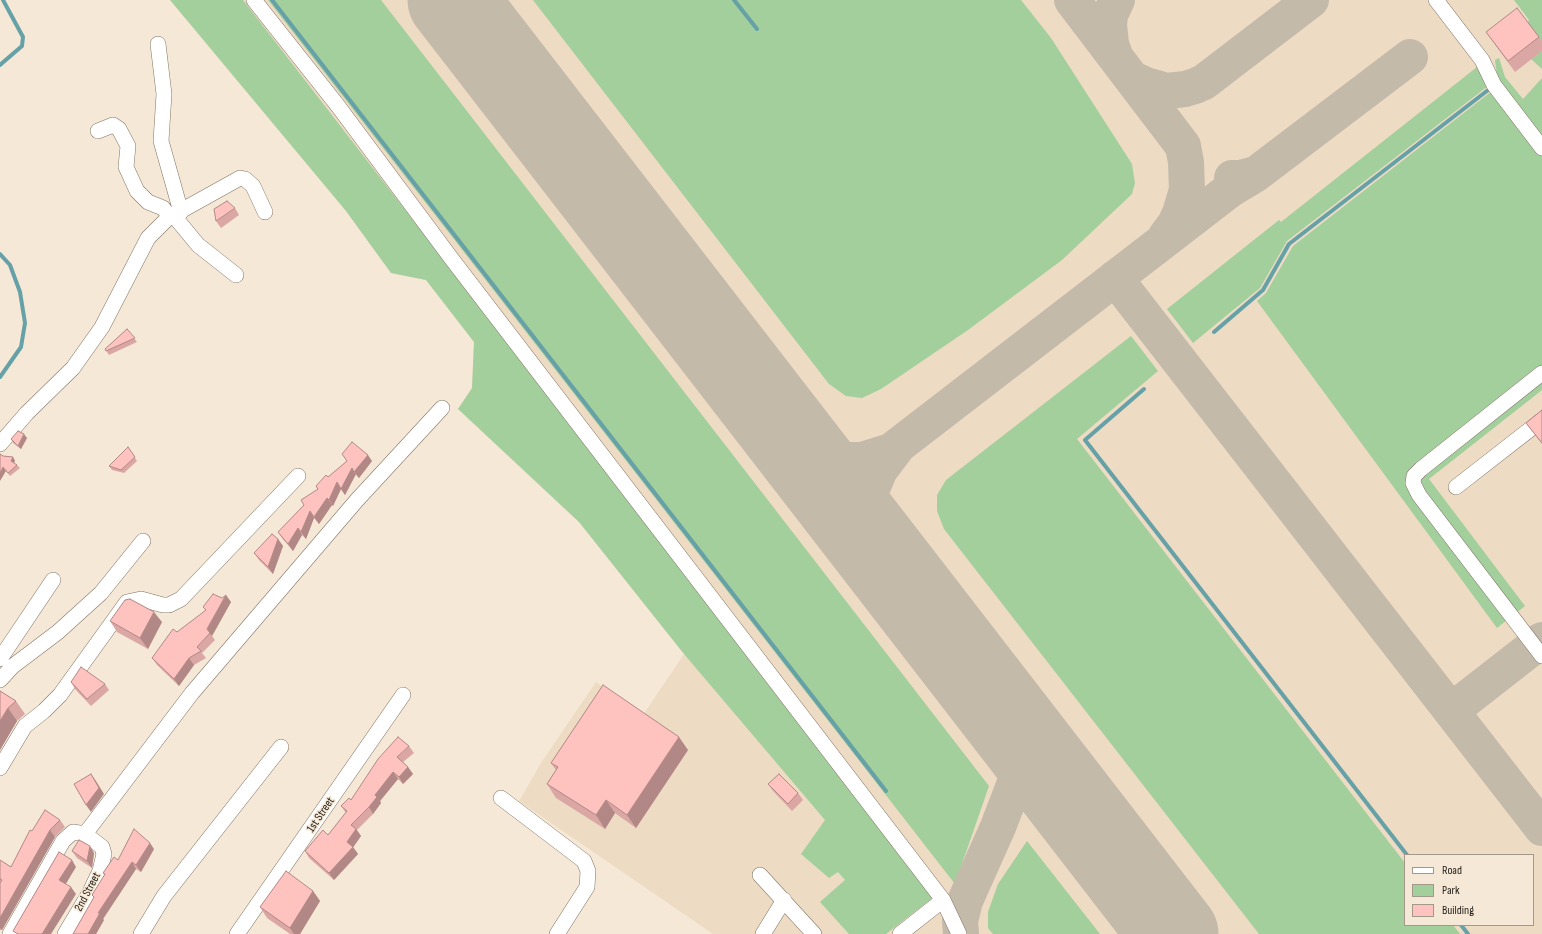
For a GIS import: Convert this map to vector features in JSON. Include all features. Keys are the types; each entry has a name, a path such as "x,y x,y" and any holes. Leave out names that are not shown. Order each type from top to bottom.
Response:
{"street":[{"path":"254,0 338,106 446,251 943,900 959,934"},
{"path":"1436,0 1482,60 1494,85 1542,148"},
{"path":"158,44 164,94 161,141 175,215"},
{"path":"98,131 113,125 118,129 128,146 126,167 137,191 148,202 175,215 198,245 236,275"},
{"path":"0,444 27,413 73,368 102,327 148,238 175,215 216,190 240,178 249,181 253,186 265,212"},
{"path":"1542,373 1421,468 1414,476 1413,483 1419,495 1542,656"},
{"path":"10,934 67,836 73,832 85,834 197,687 358,500 442,408"},
{"path":"1456,486 1542,420"},
{"path":"0,768 25,726 44,711 60,695 127,602 141,599 155,604 168,605 181,599 298,476"},
{"path":"0,680 18,662 58,632 101,593 143,541"},
{"path":"0,659 53,580"},
{"name":"1st Street","path":"237,934 403,695"},
{"path":"141,934 164,896 281,747"},
{"path":"501,798 584,861 588,870 587,887 557,934"},
{"name":"2nd Street","path":"65,934 90,892 100,871 104,854 102,847 85,834"},
{"path":"760,875 814,934"},
{"path":"763,934 784,900"},
{"path":"900,934 943,900"}],"shaded area":[{"path":"170,0 1542,0 1542,934 713,934 519,801 541,763 596,682 643,715 684,654 579,522 458,409 472,388 474,342 426,280 391,273 346,211"}],"green space":[{"path":"170,0 243,0 935,896 886,934 849,934 820,902 845,880 838,872 829,878 801,854 825,820 684,654 579,522 458,409 472,388 474,342 426,280 391,273 346,211"},
{"path":"268,0 381,0 989,786 955,884"},
{"path":"533,0 1021,0 1051,38 1132,164 1135,183 1132,194 1062,260 968,330 881,389 862,398 846,396 829,384"},
{"path":"1514,0 1542,0 1542,42 1527,23 1529,20"},
{"path":"1542,51 1542,69 1531,59"},
{"path":"1499,58 1505,77 1523,99 1542,78 1542,138 1501,84 1497,76 1495,60"},
{"path":"1477,67 1488,86 1287,241 1260,288 1193,343 1167,309 1279,220 1281,222"},
{"path":"1492,91 1542,156 1542,368 1409,476 1507,620 1497,628 1257,301 1266,293 1293,246"},
{"path":"1131,336 1158,371 1077,439 1404,862 1404,926 1454,926 1460,934 1259,934 944,529 937,511 937,495 946,480"},
{"path":"1542,378 1542,390 1429,479 1525,606 1515,614 1420,484 1421,476"},
{"path":"1027,841 1100,934 993,934 988,928 988,912 998,884"}],"building":[{"path":"1517,8 1539,37 1508,61 1486,32"},
{"path":"227,201 235,208 216,221 214,209"},
{"path":"127,329 135,338 106,351 105,349"},
{"path":"1542,410 1542,443 1526,423"},
{"path":"18,431 24,434 18,446 11,439"},
{"path":"352,442 368,455 354,472 352,468 341,489 337,482 329,500 327,498 314,517 310,511 301,532 298,528 288,544 278,532 304,505 301,500 318,489 316,486 326,475 328,477 347,461 342,454"},
{"path":"128,447 135,457 121,470 109,466"},
{"path":"0,454 3,456 13,457 11,461 17,465 8,473 3,467 0,473"},
{"path":"272,534 278,539 268,567 254,553"},
{"path":"213,594 222,598 226,595 207,629 210,633 197,647 201,651 189,658 174,679 152,658 173,629 177,632 206,610 203,607"},
{"path":"130,599 154,612 140,638 110,621 125,600"},
{"path":"81,667 105,684 87,699 71,682"},
{"path":"603,685 679,737 627,815 606,800 596,815 547,784 558,767 551,763"},
{"path":"0,691 16,701 8,708 0,721"},
{"path":"398,737 409,746 397,757 408,767 399,777 393,772 375,795 377,797 351,825 356,829 347,842 353,847 329,873 305,851 323,830 328,835 347,811 341,806 349,798 351,800 378,759"},
{"path":"91,774 99,788 86,805 74,784"},
{"path":"779,774 798,793 788,804 768,784"},
{"path":"45,810 60,820 50,830 0,918 0,883 2,880 0,879 0,860 11,867 30,830 32,831"},
{"path":"134,829 150,843 136,865 132,862 98,913 100,913 88,934 73,934 94,897 92,895 105,874 103,873 114,857 118,860"},
{"path":"79,840 90,846 87,861 72,851"},
{"path":"59,852 72,860 59,880 71,887 42,934 18,934 13,931"},
{"path":"286,871 313,891 290,928 260,907"}],"waterway":[{"path":"0,65 22,46 23,37 3,0"},
{"path":"272,0 886,791"},
{"path":"734,0 757,29"},
{"path":"1214,332 1263,290 1289,244 1492,87"},
{"path":"0,254 10,265 20,292 25,323 21,347 0,377"},
{"path":"1144,389 1085,440 1406,854"},
{"path":"1462,926 1468,934"}],"taxiway":[{"path":"1072,0 1183,146 1186,162 1187,190 1175,224 1166,236"},
{"path":"1116,58 1111,44 1109,25 1110,15 1117,0"},
{"path":"1133,79 1146,85 1167,91 1195,86 1204,82 1311,0"},
{"path":"1232,178 1241,178 1256,174 1410,57"},
{"path":"787,433 814,452 830,458 862,460 891,451 1231,189 1256,174"},
{"path":"1115,278 1542,828"},
{"path":"876,548 869,520 871,491 880,470 898,446"},
{"path":"1451,711 1542,640"},
{"path":"961,934 960,921 965,901 998,827 1029,746"}],"runway":[{"path":"452,0 1174,934"}]}
